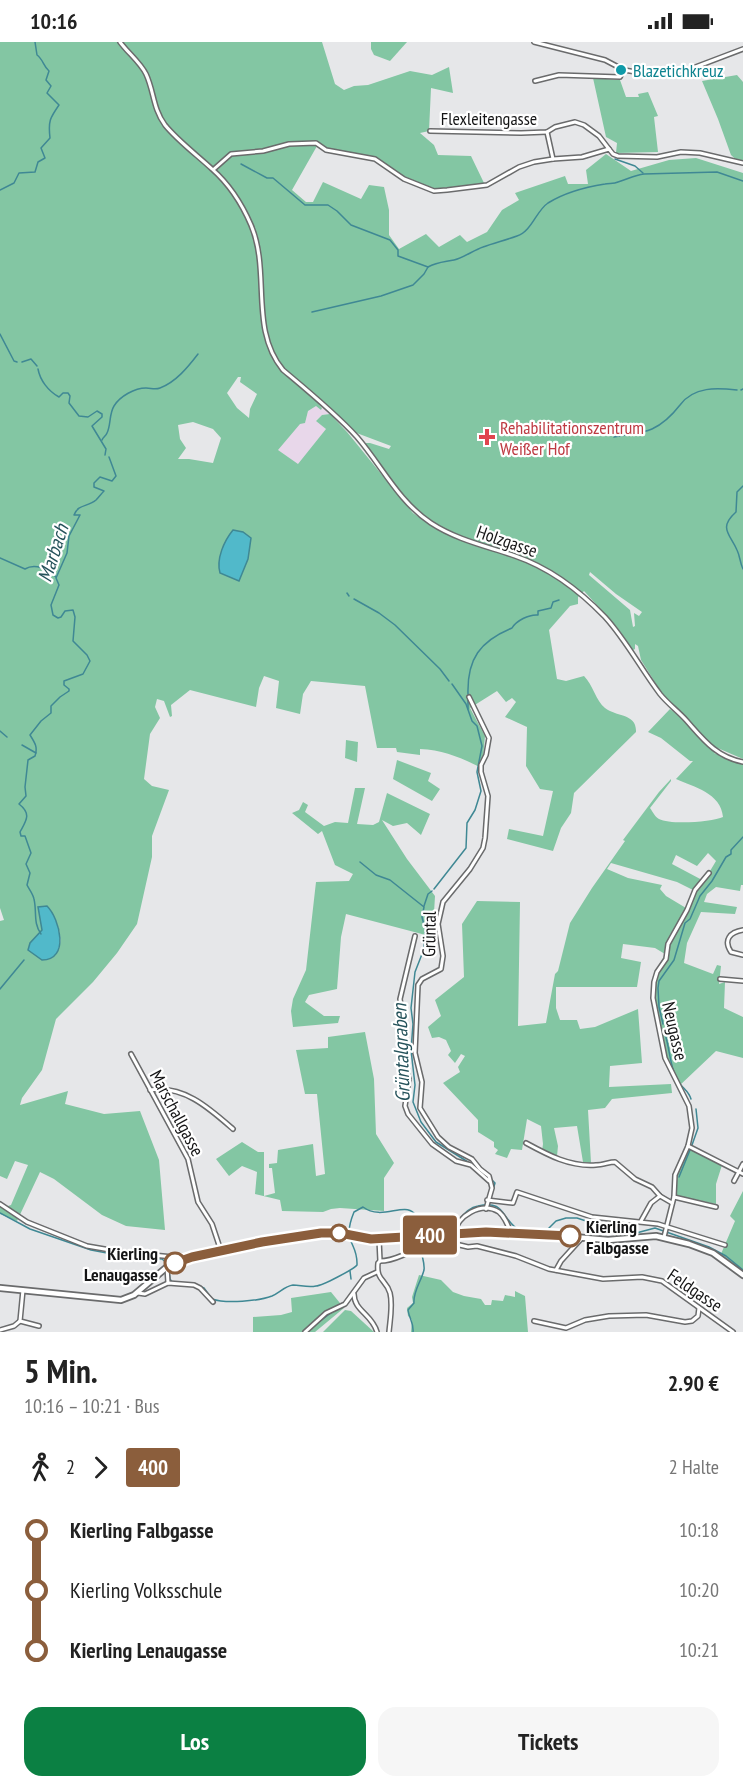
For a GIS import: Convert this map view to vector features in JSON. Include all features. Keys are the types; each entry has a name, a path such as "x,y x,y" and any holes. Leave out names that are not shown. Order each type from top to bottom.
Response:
{"main road":[{"path":"0,1288 115,1300 126,1299 138,1293 168,1266 177,1262 307,1234 348,1234 379,1239 449,1232 511,1233 622,1240 647,1236 664,1238 713,1253 743,1275"}],"street":[{"path":"120,42 148,77 159,116 168,128 214,170 231,154 262,151 289,144 316,143 326,150 375,159 404,179 434,191 487,185 519,167 553,159 582,158 609,149"},
{"path":"534,42 605,60 624,70 642,74 677,72 743,49"},
{"path":"535,81 559,75 620,77 624,70"},
{"name":"Flexleitengasse","path":"430,131 521,134 547,132 555,127 575,122 584,125 599,136 613,154 618,156 657,157 681,152 700,153 743,163"},
{"name":"Flexleitengasse","path":"547,132 553,159"},
{"name":"Holzgasse","path":"214,170 231,189 252,226 261,265 266,341 273,357 283,370 357,438 414,509 449,534 539,566 573,587 608,621 666,702 687,721 706,744 720,753 743,762"},
{"name":"Grüntal","path":"470,697 489,738 486,755 481,765 488,796 483,848 441,907 438,924 443,956 441,969 422,979 418,985 415,1053 422,1082 420,1108 438,1137 449,1147 472,1159 490,1179"},
{"name":"Neugasse","path":"664,1238 674,1197 675,1175 688,1146 692,1116 665,1058 653,998 654,982 657,972 666,959 668,944 695,890 709,873"},
{"path":"743,930 732,933 727,942 731,952 743,955"},
{"name":"Grüntal","path":"416,936 400,999 404,1039 402,1056 409,1079 405,1106 408,1114 432,1144 456,1161 471,1165 490,1179"},
{"path":"720,979 743,981"},
{"name":"Marschallgasse","path":"131,1054 188,1159 198,1202 212,1224 221,1251"},
{"path":"150,1090 171,1089 191,1096 233,1129"},
{"path":"526,1143 554,1158 577,1164 596,1165 615,1162 635,1179 652,1187 660,1196 672,1203"},
{"path":"688,1146 743,1174"},
{"path":"734,1181 743,1164"},
{"path":"487,1204 492,1188 490,1179"},
{"path":"436,1242 432,1233 442,1226 449,1232 465,1217 487,1204 513,1203 517,1192 592,1217 640,1221 725,1245"},
{"path":"640,1221 651,1203 660,1196"},
{"path":"674,1197 716,1207"},
{"path":"0,1204 27,1222 87,1246 173,1257 177,1262"},
{"path":"487,1204 500,1213 511,1233"},
{"path":"418,1235 420,1245"},
{"path":"556,1270 582,1238"},
{"path":"379,1239 380,1261 377,1272 390,1293 391,1317 388,1332"},
{"name":"Feldgasse","path":"380,1261 386,1261 420,1245 447,1242 469,1247 478,1246 556,1270 603,1279 652,1278 672,1286 733,1332"},
{"path":"168,1266 168,1283"},
{"path":"305,1332 326,1313 345,1304 364,1278 377,1272"},
{"path":"138,1293 144,1294 168,1283 194,1285 213,1302"},
{"path":"0,1330 14,1326 20,1321 23,1290"},
{"path":"354,1292 356,1304 373,1320 377,1332"},
{"path":"534,1321 566,1328 596,1318 646,1315 685,1322 692,1321 698,1316 699,1308"},
{"path":"20,1321 39,1326"}],"shaded area":[{"path":"316,406 330,414 322,415 316,420 326,429 298,465 278,450 300,423 305,423 308,411"}],"green space":[{"path":"0,42 322,42 335,84 344,90 354,86 368,85 410,71 432,75 449,67 453,93 431,88 429,131 420,133 434,145 438,155 471,156 484,183 435,189 401,175 375,159 317,146 292,190 306,202 313,202 323,182 361,199 369,185 384,187 389,210 389,235 399,249 426,234 439,247 460,235 467,242 487,232 502,210 519,200 515,193 565,176 568,184 588,184 586,170 606,154 631,171 669,160 696,158 743,173 743,759 713,746 663,695 641,660 638,646 635,644 633,650 616,626 584,591 578,597 578,604 570,606 549,630 557,679 566,681 584,676 602,705 610,711 630,718 636,732 574,793 571,813 561,828 553,851 507,839 509,829 543,836 553,791 540,789 526,766 527,727 505,717 516,702 512,698 506,702 497,691 470,708 485,736 482,768 437,751 420,749 420,755 397,752 396,748 377,748 365,686 311,681 303,694 300,714 276,708 279,681 264,676 259,688 256,707 190,690 171,705 172,716 170,717 164,701 157,699 155,707 160,718 150,734 144,779 152,786 169,790 152,836 152,857 137,924 93,982 56,1019 42,1070 22,1098 20,1105 68,1091 65,1104 104,1114 140,1111 159,1160 165,1230 126,1226 102,1215 54,1179 40,1172 17,1221 0,1214 0,1205 5,1207 11,1205 28,1165 15,1161 7,1179 0,1176 0,921 4,920 0,908","holes":["238,377 241,377 240,382 257,394 250,409 249,418 237,408 227,393","318,400 354,432 391,446 389,449 365,443 404,495 433,522 431,526 413,513 330,414 322,415 316,421 326,429 298,464 278,450 300,424 305,423 308,411 316,406 321,410","193,422 213,429 221,438 213,463 178,459 186,448 180,439 178,425","590,572 642,612 639,616 634,613 635,626 633,627 630,610 589,575","47,906 60,932 59,948 50,959 38,907"]},
{"path":"371,42 407,42 390,61 374,55"},
{"path":"737,75 743,82 743,166 731,155 702,81"},
{"path":"593,78 620,80 626,97 639,97 638,94 648,92 658,116 654,117 658,152 616,153 617,143 606,137"},
{"path":"670,709 714,753 743,764 743,885 740,891 716,887 707,894 704,902 737,907 735,914 701,912 687,943 684,963 713,974 717,965 721,966 719,984 725,982 724,1008 743,1017 743,1058 716,1051 678,1087 667,1064 654,1005 655,977 665,954 655,948 623,944 621,958 641,962 637,987 556,987 556,1008 560,1020 577,1020 580,1029 595,1027 638,1009 642,1063 610,1066 609,1087 671,1084 672,1093 612,1099 605,1108 588,1110 591,1163 583,1162 577,1126 554,1128 558,1146 557,1156 542,1151 541,1126 527,1119 522,1150 511,1149 507,1158 495,1154 498,1150 494,1147 494,1142 478,1132 478,1120 443,1083 460,1072 458,1067 465,1056 461,1054 455,1063 448,1055 451,1051 446,1040 439,1037 432,1038 428,1027 441,1016 435,1000 464,977 462,924 477,901 520,902 518,1026 546,1023 555,974 558,971 570,923 625,841 623,840 659,792 671,779 650,808 655,816 664,821 691,822 723,817 717,802 706,792 676,779 693,761 661,738 648,732","holes":["708,853 716,861 704,881 672,864 676,855 697,866","611,863 677,882 693,890 686,908 666,896 660,889 662,885 628,878 607,869"]},
{"path":"346,740 358,742 357,762 345,758"},
{"path":"397,760 431,773 428,781 440,789 432,801 393,779"},
{"path":"355,788 365,788 357,824 373,825 379,822 387,793 430,814 421,835 407,823 393,826 382,820 407,859 435,896 434,913 437,938 346,914 341,937 337,989 309,995 305,1002 324,1016 340,1016 338,1023 293,1027 291,1011 293,999 306,970 316,882 349,881 353,874 335,865 322,831 318,834 292,813 299,810 303,802 308,805 305,812 324,826 335,822 348,823"},
{"path":"365,1032 374,1079 376,1134 394,1163 384,1178 384,1211 340,1208 323,1212 282,1211 280,1200 255,1194 257,1172 242,1166 229,1176 216,1159 242,1142 258,1152 264,1152 264,1196 275,1193 272,1168 269,1168 269,1164 277,1163 278,1150 313,1144 316,1176 325,1174 317,1094 305,1094 296,1050 328,1048 328,1037"},
{"path":"691,1149 722,1165 716,1184 716,1204 675,1195 678,1173 688,1150"},
{"path":"743,1191 743,1271 721,1254 735,1221 730,1216"},
{"path":"419,1275 441,1280 453,1292 481,1299 485,1305 491,1305 492,1300 503,1301 505,1295 515,1297 515,1291 525,1296 528,1332 411,1332 412,1320 408,1316 407,1308 413,1303 412,1297"},
{"path":"331,1292 344,1308 315,1332 253,1332 253,1317 292,1312 291,1298"},
{"path":"345,1310 351,1311 374,1332 323,1332"}],"water":[{"path":"233,530 243,532 251,538 248,559 239,581 220,573 219,568 222,550"},
{"path":"47,906 56,920 60,938 56,953 51,958 42,960 28,950 30,943 42,930 38,907"}],"waterway":[{"path":"0,190 14,183 19,173 35,172 38,162 45,158 41,148 50,138 50,120 59,105 47,93 51,86 46,80 49,71 37,55 35,42"},
{"path":"615,159 635,166 643,173"},
{"path":"241,164 267,178 273,178 305,205 328,205 351,225 390,240 398,250 398,256 428,267 457,259 522,233 548,203 583,189 615,183 644,174 717,172 743,181"},
{"path":"312,312 381,296 413,285 428,267"},
{"name":"Marbach","path":"0,334 14,361 17,362"},
{"path":"102,440 107,434 112,409 120,399 137,389 156,389 166,385 181,374 198,354"},
{"name":"Marbach","path":"22,362 31,359 37,366"},
{"name":"Marbach","path":"38,369 51,392 59,397 63,393 68,393 69,403 79,416 88,417 97,411 102,414 102,417 92,426 106,449 105,455"},
{"path":"614,437 643,432 656,427 664,422 686,399 699,391 737,390"},
{"name":"Marbach","path":"41,934 36,922 35,904 27,885 30,873 26,864 31,853 25,836 21,836 20,832 27,814 19,804 26,796 28,760 36,753 36,745 30,735 51,713 51,706 69,691 64,681 83,674 90,661 73,641 75,617 73,610 65,611 58,618 53,615 51,605 59,585 56,578 67,553 69,536 80,515 74,515 76,511 96,500 104,491 94,487 94,483 100,477 112,481 116,476 109,457"},
{"path":"743,486 737,492 736,512 727,527 743,569"},
{"path":"0,558 25,569 41,568 56,577"},
{"path":"354,599 395,625 440,669 449,681"},
{"path":"468,694 473,661 484,645 527,617 538,615 538,611 551,608 553,602 559,600"},
{"name":"Grüntalgraben","path":"434,889 466,848 467,823 475,810 481,791 477,772 482,746 477,726 472,721 466,704 452,684"},
{"name":"Grüntalgraben","path":"468,698 468,709"},
{"path":"0,731 7,737"},
{"path":"22,745 36,753"},
{"path":"663,1024 659,1007 659,981 674,960 685,923 690,919 700,896 726,857 731,854 731,850 743,837"},
{"name":"Grüntalgraben","path":"360,862 376,875 390,880 424,907 422,917 425,929 424,949 415,972 411,1008 413,1024 411,1050 415,1085 413,1102 421,1122 436,1142 476,1167"},
{"name":"Grüntalgraben","path":"424,906 428,894 432,891"},
{"name":"Marbach","path":"0,989 24,960"},
{"path":"665,1034 674,1073 691,1099"},
{"path":"692,1145 698,1128 696,1109"},
{"path":"679,1177 690,1150"},
{"name":"Grüntalgraben","path":"491,1179 495,1183 492,1193"},
{"path":"194,1284 204,1288 212,1299 234,1302 266,1298 293,1285 313,1287 331,1280 357,1265 349,1230 354,1212 363,1207 377,1212 409,1210 414,1213 411,1226 419,1232 447,1229 473,1207 486,1205 497,1207 510,1223 526,1231 546,1231 556,1221 566,1218 577,1218 603,1230 625,1236 655,1228 709,1247 726,1256 743,1270"},
{"path":"0,1213 30,1229 91,1250 123,1256 162,1259 168,1264 172,1282"},
{"path":"413,1332 408,1310 414,1303 416,1290 424,1270 421,1250"},
{"path":"350,1271 351,1279"},
{"path":"315,1325 332,1312"}],"bus line":[{"name":"400","path":"175,1263 192,1257 262,1242 321,1233 340,1233 371,1239 486,1232 570,1236"}],"place":[{"name":"Blazetichkreuz","path":"621,70"},
{"name":"Rehabilitationszentrum Weißer Hof","path":"487,437"},
{"name":"Kierling Falbgasse","path":"570,1236"},
{"name":"Kierling Lenaugasse","path":"175,1263"}]}
